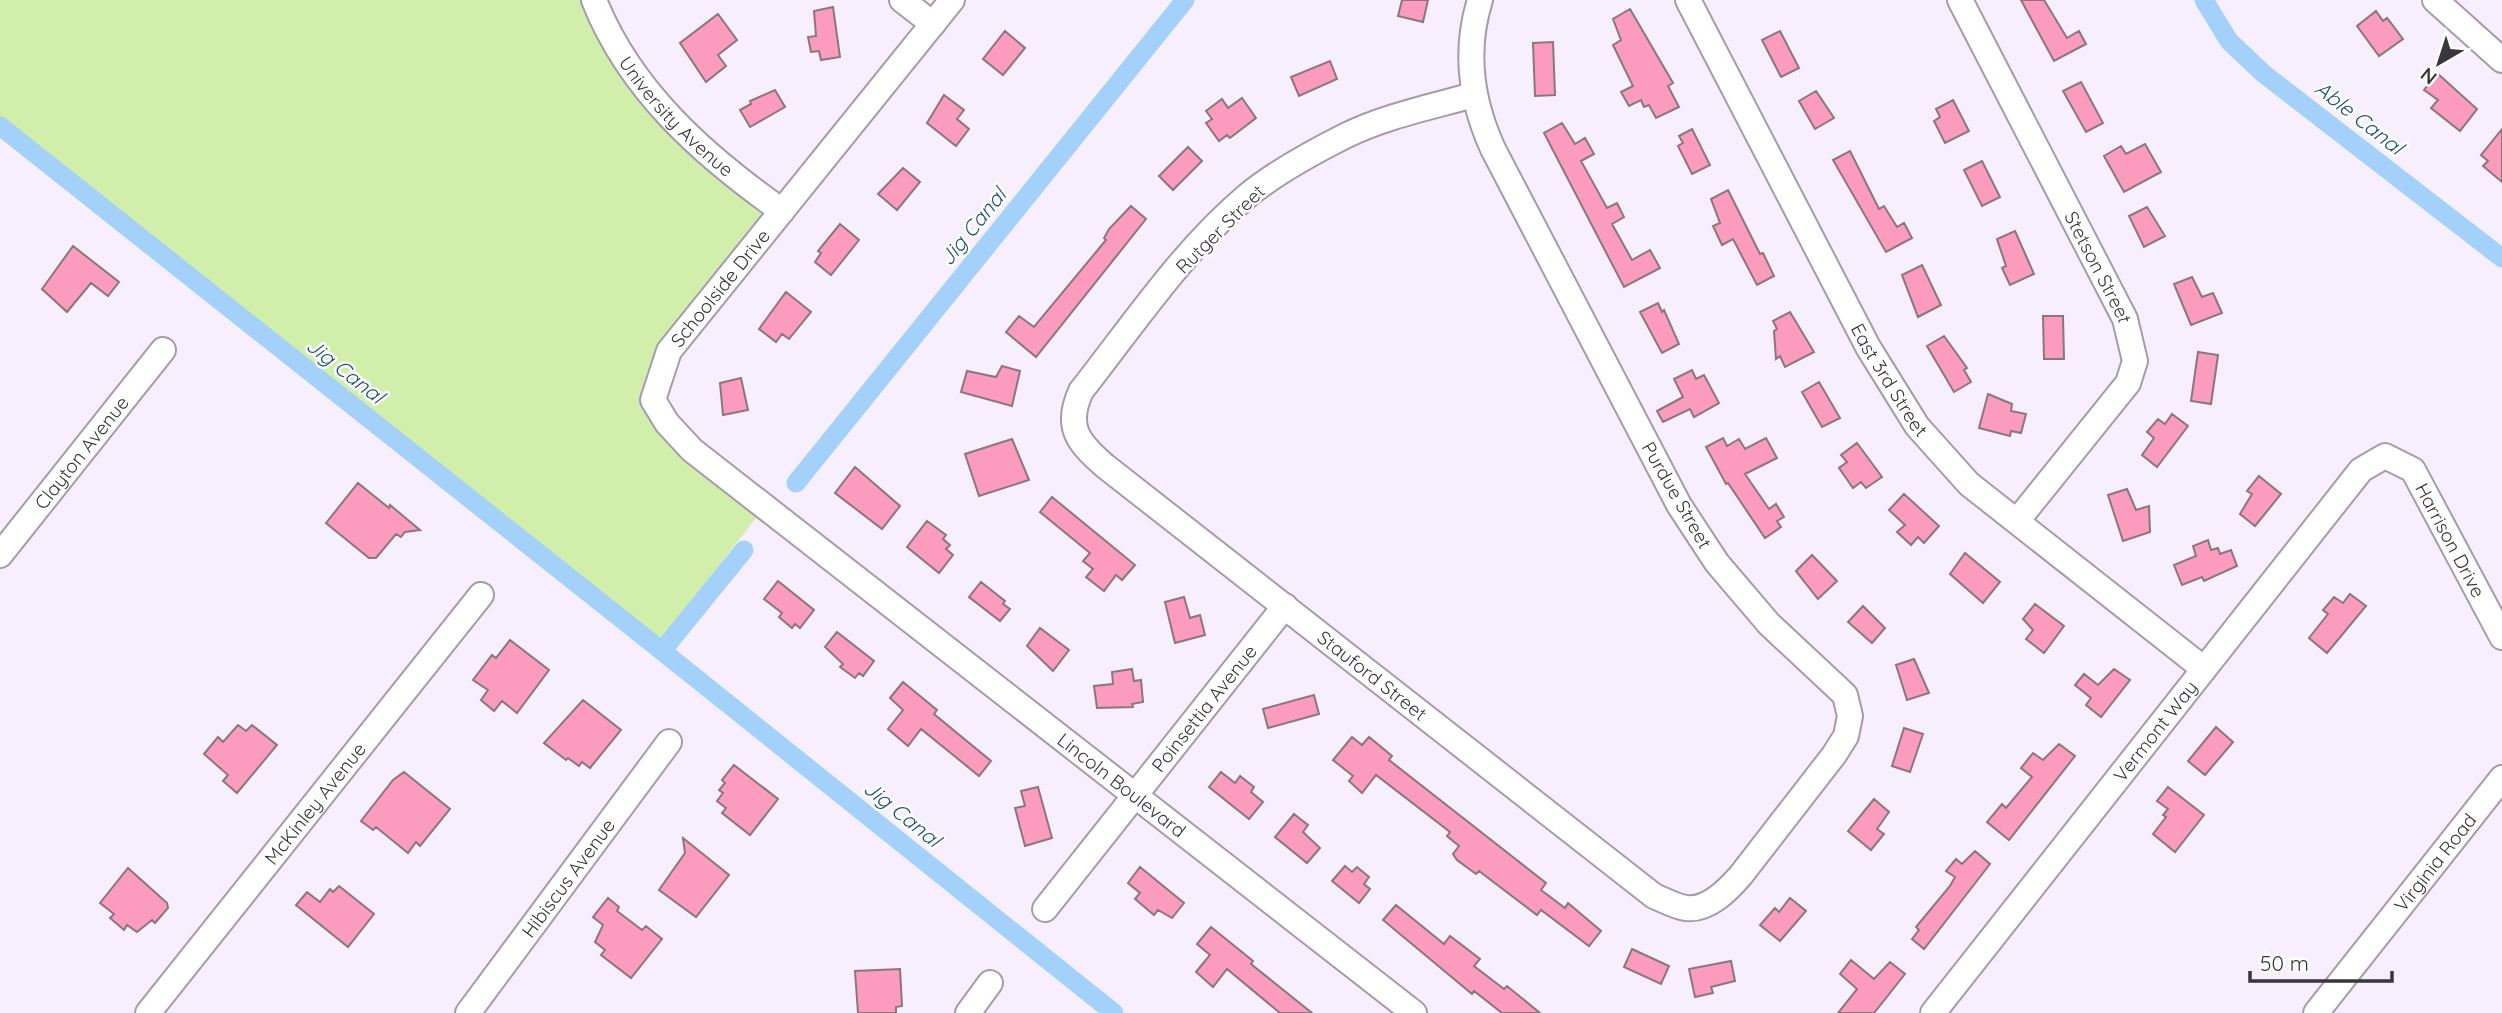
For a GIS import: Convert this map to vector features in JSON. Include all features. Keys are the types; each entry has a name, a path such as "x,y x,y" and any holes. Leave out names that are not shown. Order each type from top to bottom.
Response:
{"street":[{"name":"University Avenue","path":"594,0 623,56 663,110 723,167 782,211"},
{"path":"902,0 933,24"},
{"name":"Schoolside Drive","path":"830,556 692,450 667,423 653,400 669,351 952,0"},
{"name":"Purdue Street","path":"1480,0 1471,41 1474,95 1481,124 1493,149 1679,505 1717,563 1769,624 1845,695 1848,706 1850,716 1846,736 1741,875 1727,891 1706,904 1686,908"},
{"name":"East 3rd Street","path":"1688,0 1896,395 1933,448 1969,484 2204,669"},
{"name":"Stetson Street","path":"1959,0 2125,319 2135,361 2128,383 2017,521"},
{"path":"2435,0 2502,60"},
{"name":"Rutger Street","path":"1074,425 1072,411 1081,391 1169,279 1246,197 1272,178 1349,134 1398,116 1474,95"},
{"name":"Clayton Avenue","path":"0,555 163,351"},
{"name":"Stauford Street","path":"1074,425 1075,433 1097,459 1654,896 1686,908"},
{"name":"Harrison Drive","path":"2385,456 2413,470 2502,637"},
{"name":"Vermont Way","path":"1933,1013 2361,470 2385,456"},
{"name":"Lincoln Boulevard","path":"830,556 1414,1013"},
{"name":"McKinley Avenue","path":"148,1013 481,595"},
{"name":"Poinsettia Avenue","path":"1045,909 1285,607"},
{"name":"Hibiscus Avenue","path":"468,1013 670,742"},
{"name":"Virginia Road","path":"2316,1013 2502,778"},
{"path":"968,1013 990,983"}],"green space":[{"path":"0,0 585,0 767,213 645,384 645,409 656,428 682,454 760,513 652,651 0,125"}],"building":[{"path":"1402,0 1428,0 1423,22 1398,16"},
{"path":"2021,0 2044,0 2067,38 2079,31 2086,44 2054,61"},
{"path":"833,7 840,57 821,60 819,51 811,52 808,37 816,36 814,11"},
{"path":"1630,9 1673,83 1668,86 1679,107 1656,118 1649,105 1644,107 1641,100 1629,106 1621,92 1633,86 1613,45 1621,40 1613,19"},
{"path":"2376,11 2383,21 2387,18 2403,39 2379,56 2357,26"},
{"path":"718,14 737,40 718,55 726,66 706,82 680,43"},
{"path":"1005,31 1025,48 1003,75 983,59"},
{"path":"1780,31 1799,68 1781,77 1762,40"},
{"path":"1553,42 1555,95 1535,96 1533,43"},
{"path":"1330,61 1337,79 1299,96 1291,77"},
{"path":"2437,73 2477,109 2460,131 2431,108 2438,100 2424,90"},
{"path":"2081,82 2103,123 2086,132 2063,91"},
{"path":"775,90 785,107 750,127 740,110 751,104 750,101"},
{"path":"1816,91 1834,118 1815,129 1799,101"},
{"path":"944,95 964,110 957,119 969,129 956,146 927,123"},
{"path":"1242,98 1256,118 1230,138 1227,135 1219,141 1206,123 1212,119 1206,111 1222,99 1228,108"},
{"path":"1953,100 1969,131 1945,143 1934,121 1940,117 1936,109"},
{"path":"1562,123 1575,144 1585,138 1594,154 1581,161 1607,208 1617,203 1624,217 1612,224 1632,260 1650,250 1660,268 1624,287 1544,133"},
{"path":"1692,129 1710,165 1692,174 1678,146 1683,143 1679,136"},
{"path":"2502,129 2502,182 2483,166 2488,161 2481,155"},
{"path":"2145,144 2161,172 2124,192 2104,156 2121,146 2126,154"},
{"path":"1188,147 1202,161 1173,190 1159,176"},
{"path":"1850,151 1879,209 1884,206 1897,227 1904,223 1912,238 1886,252 1833,160"},
{"path":"1982,161 2000,197 1982,206 1964,170"},
{"path":"903,168 920,182 897,210 878,194"},
{"path":"1728,190 1774,276 1757,285 1733,239 1722,245 1713,226 1720,223 1711,199"},
{"path":"1131,206 1146,219 1036,357 1006,332 1019,316 1034,327 1106,240 1104,238 1109,229"},
{"path":"2147,207 2165,236 2144,247 2129,216"},
{"path":"840,224 859,240 831,275 815,262 821,253 818,251"},
{"path":"2015,231 2034,274 2010,285 2002,268 2006,266 1997,239"},
{"path":"73,246 119,282 108,296 91,283 67,312 42,289"},
{"path":"1922,265 1941,305 1918,317 1902,275"},
{"path":"2192,277 2202,297 2213,293 2222,313 2191,325 2174,284"},
{"path":"786,292 811,312 789,339 782,334 776,342 759,329"},
{"path":"1658,303 1662,312 1664,310 1679,344 1662,353 1640,312"},
{"path":"1790,312 1814,352 1785,367 1780,356 1776,359 1774,331 1777,329 1773,321"},
{"path":"2043,316 2063,316 2064,359 2044,359"},
{"path":"1944,336 1967,368 1964,370 1971,382 1954,392 1927,346"},
{"path":"2198,352 2218,355 2211,404 2191,401"},
{"path":"1002,366 1020,371 1012,406 961,392 967,371 996,377"},
{"path":"1692,370 1696,379 1704,375 1719,403 1694,417 1690,409 1663,422 1657,411 1683,397 1674,379"},
{"path":"741,378 748,410 723,415 720,383"},
{"path":"1819,382 1840,418 1822,427 1802,392"},
{"path":"1988,394 2012,404 2011,411 2026,414 2021,433 2011,431 2010,436 1979,428"},
{"path":"2172,414 2188,426 2157,467 2142,455 2154,438 2147,432 2158,419 2165,424"},
{"path":"1723,438 1727,446 1739,439 1745,449 1766,438 1777,458 1745,474 1769,509 1776,504 1784,517 1777,521 1781,527 1765,538 1728,483 1726,484 1706,447"},
{"path":"1012,439 1029,480 979,496 965,454"},
{"path":"1857,443 1882,477 1866,488 1861,482 1853,488 1839,468 1847,462 1841,455"},
{"path":"855,467 900,506 882,529 835,493"},
{"path":"2259,476 2281,494 2255,526 2240,514 2252,494 2247,491"},
{"path":"358,483 420,530 405,532 401,537 396,534 376,558 369,558 326,523"},
{"path":"2127,489 2136,510 2149,506 2150,532 2123,541 2108,495"},
{"path":"1904,494 1939,526 1924,543 1918,537 1911,545 1897,532 1905,525 1889,510"},
{"path":"1052,497 1135,565 1122,580 1116,575 1104,591 1086,577 1093,569 1083,561 1090,553 1040,512"},
{"path":"927,521 946,535 943,539 950,545 946,549 953,555 939,573 907,547"},
{"path":"2208,540 2211,550 2218,548 2220,554 2231,550 2237,566 2204,581 2202,577 2182,585 2174,565 2196,556 2193,546"},
{"path":"1965,553 2000,582 1983,603 1950,574"},
{"path":"1812,555 1837,581 1818,599 1796,571"},
{"path":"778,581 814,610 800,628 795,624 792,628 779,617 782,613 764,599"},
{"path":"981,582 1005,601 1003,604 1010,609 1000,621 969,597"},
{"path":"2350,594 2366,606 2327,653 2309,638 2328,614 2323,610 2334,597 2343,603"},
{"path":"1184,597 1190,618 1200,615 1205,635 1175,643 1165,602"},
{"path":"2035,604 2064,626 2044,653 2026,639 2033,630 2023,619"},
{"path":"1863,606 1885,628 1872,643 1848,622"},
{"path":"1040,628 1069,650 1053,671 1027,646"},
{"path":"837,632 874,661 863,676 859,673 855,678 840,667 843,664 825,647"},
{"path":"510,640 549,670 517,713 502,701 494,711 481,700 488,690 473,680 492,655 496,658"},
{"path":"1914,659 1929,693 1907,700 1896,665"},
{"path":"1132,669 1134,681 1141,680 1143,702 1132,704 1133,707 1097,708 1094,686 1113,684 1112,672"},
{"path":"2114,669 2130,680 2101,717 2086,705 2091,698 2075,685 2084,674 2098,685"},
{"path":"903,682 937,710 934,714 991,761 979,776 921,729 908,746 888,729 903,710 890,698"},
{"path":"1314,695 1319,714 1268,728 1263,709"},
{"path":"583,700 621,730 590,768 582,762 579,766 568,758 566,760 544,743"},
{"path":"238,725 246,731 252,725 277,745 237,793 223,781 228,775 204,754 218,737 223,742"},
{"path":"2216,727 2233,742 2205,775 2188,761"},
{"path":"1904,728 1923,734 1910,772 1892,766"},
{"path":"1352,737 1362,745 1369,737 1392,756 1389,760 1546,883 1541,890 1565,908 1568,903 1601,931 1589,946 1541,910 1537,915 1479,871 1476,874 1457,860 1453,854 1459,846 1447,836 1450,832 1376,775 1362,793 1349,781 1353,776 1333,760"},
{"path":"2059,744 2075,756 2009,840 1987,822 2002,804 2006,808 2032,777 2021,768 2033,753 2043,760"},
{"path":"734,765 778,799 750,835 722,813 726,808 717,801 723,793 719,790 725,783 722,780"},
{"path":"404,772 450,809 420,846 416,842 408,853 376,827 373,830 361,821 393,780"},
{"path":"1221,772 1235,783 1240,776 1254,787 1251,792 1263,802 1249,819 1209,787"},
{"path":"1038,787 1052,838 1025,846 1015,808 1025,806 1021,791"},
{"path":"2168,787 2204,815 2175,852 2153,834 2166,817 2163,815 2168,809 2157,801"},
{"path":"1874,799 1889,812 1877,829 1884,834 1871,850 1848,831"},
{"path":"1294,814 1308,825 1303,832 1320,848 1307,863 1275,837"},
{"path":"683,838 729,875 696,917 659,890 685,853"},
{"path":"1975,851 1990,864 1924,949 1912,939 1919,930 1916,927 1955,877 1946,871 1956,859 1962,864"},
{"path":"1345,866 1352,872 1357,867 1369,877 1364,884 1370,889 1359,903 1332,881"},
{"path":"1140,867 1184,903 1172,918 1158,910 1154,915 1135,899 1140,893 1128,883"},
{"path":"128,868 167,903 168,908 155,923 152,920 137,932 127,925 124,930 110,918 114,914 100,903"},
{"path":"339,886 374,914 348,947 296,905 307,892 320,902 330,889 333,892"},
{"path":"608,898 619,907 617,911 642,930 646,926 662,939 631,978 601,955 605,950 595,942 603,925 593,917"},
{"path":"1790,898 1806,911 1780,941 1760,925 1775,908 1779,912"},
{"path":"1396,905 1444,944 1450,936 1480,959 1474,966 1504,989 1507,986 1540,1013 1502,1013 1474,991 1472,994 1383,920"},
{"path":"1211,927 1253,961 1251,964 1312,1013 1280,1013 1227,969 1213,987 1196,972 1210,955 1197,944"},
{"path":"1632,949 1669,966 1661,984 1624,967"},
{"path":"1851,960 1874,979 1890,962 1905,974 1874,1013 1838,1013 1857,989 1840,974"},
{"path":"1731,961 1735,981 1711,987 1713,993 1695,997 1689,969"},
{"path":"900,969 902,1006 896,1007 896,1013 858,1013 855,971"}],"waterway":[{"name":"Jig Canal","path":"796,483 1185,0"},
{"name":"Able Canal","path":"2204,0 2229,41 2264,74 2502,258"},
{"name":"Jig Canal","path":"0,126 662,651 744,550"},
{"name":"Jig Canal","path":"662,651 1114,1013"}]}
